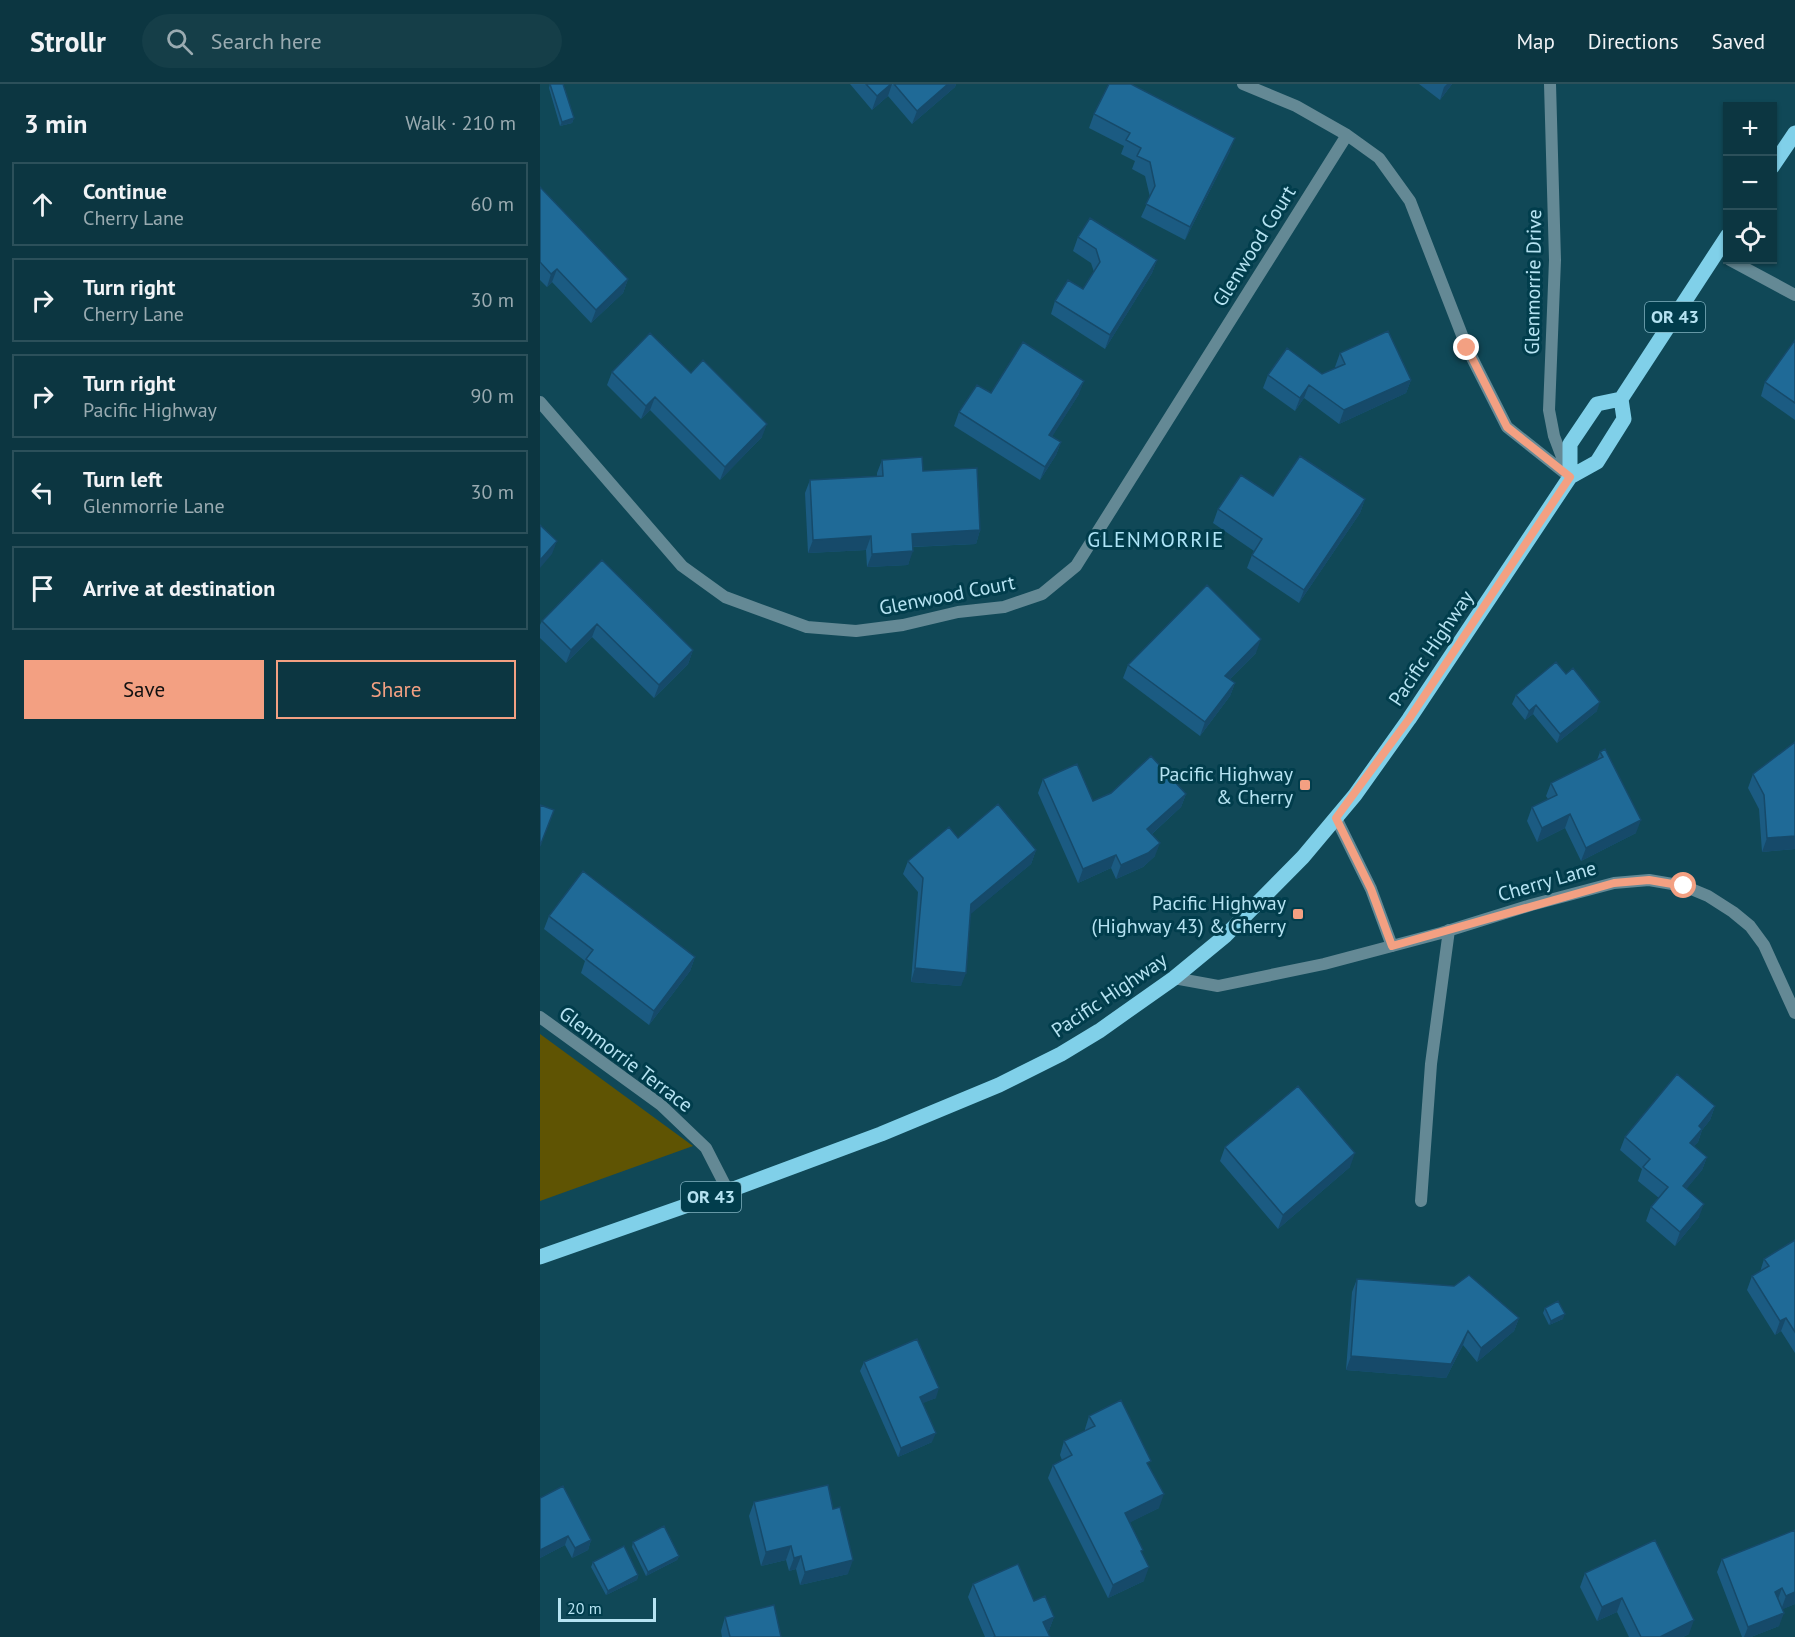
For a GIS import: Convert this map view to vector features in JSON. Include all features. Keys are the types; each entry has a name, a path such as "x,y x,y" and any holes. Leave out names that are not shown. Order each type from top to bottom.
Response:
{"main road":[{"path":"1777,161 1795,134"},
{"name":"Pacific Highway","path":"540,1257 728,1191 880,1134 999,1085 1061,1054 1089,1037 1174,978 1225,936 1304,858 1409,719 1570,477 1597,462 1624,419 1621,399 1723,258"},
{"path":"1570,477 1570,444 1598,404 1621,399"}],"street":[{"path":"1243,84 1296,106 1347,135 1379,158 1410,201 1467,348 1507,427 1570,477"},
{"name":"Glenmorrie Drive","path":"1550,84 1555,260 1549,410 1554,436 1570,477"},
{"name":"Glenwood Court","path":"540,402 682,566 725,597 807,627 856,631 903,625 958,612 1004,607 1042,594 1076,566 1347,135"},
{"path":"1737,264 1795,295"},
{"path":"1336,818 1371,889 1392,946"},
{"name":"Cherry Lane","path":"1174,978 1218,986 1324,964 1614,883 1649,880 1684,886 1708,896 1750,926 1764,945 1795,1013"},
{"path":"1421,1201 1431,1064 1449,930"},
{"name":"Glenmorrie Terrace","path":"540,1017 661,1105 706,1148 728,1191"}],"shaded area":[{"path":"540,1034 693,1146 540,1201"}],"building":[{"path":"550,84 563,84 574,118 562,122"},
{"path":"866,84 891,84 877,96"},
{"path":"894,84 948,84 917,111"},
{"path":"1109,84 1131,84 1235,138 1190,227 1146,204 1155,186 1150,162 1137,156 1141,148 1126,140 1130,133 1094,114"},
{"path":"540,187 628,279 596,310 557,269 551,274 540,262"},
{"path":"1090,218 1157,260 1110,335 1055,301 1068,280 1083,289 1100,262 1096,249 1078,237"},
{"path":"1388,331 1411,380 1344,410 1309,385 1300,398 1268,375 1287,348 1322,374 1345,364 1340,353"},
{"path":"650,333 691,373 703,360 767,424 725,467 655,397 646,406 612,372"},
{"path":"1795,340 1795,403 1765,382"},
{"path":"1023,342 1084,381 1049,435 1061,442 1045,467 959,412 977,385 991,393"},
{"path":"1300,456 1365,499 1304,590 1252,555 1262,539 1218,509 1241,475 1273,496"},
{"path":"922,457 923,471 977,468 980,530 912,534 913,551 872,554 871,536 813,540 810,480 883,476 882,460"},
{"path":"540,525 557,541 540,560"},
{"path":"602,560 693,650 659,685 597,624 571,650 542,621"},
{"path":"1207,585 1261,639 1225,676 1235,683 1205,722 1128,665"},
{"path":"1556,662 1566,674 1573,668 1600,702 1560,734 1536,705 1529,711 1516,695"},
{"path":"1795,742 1795,836 1767,838 1764,795 1753,774"},
{"path":"1605,749 1641,820 1586,848 1570,814 1542,828 1532,807 1557,795 1551,783 1603,757 1600,752"},
{"path":"1151,756 1186,794 1147,829 1160,843 1148,853 1121,865 1116,855 1083,869 1043,779 1077,764 1093,801 1111,793"},
{"path":"998,804 1036,850 971,904 966,973 915,968 923,878 908,861 949,827 958,838"},
{"path":"540,805 554,810 540,846"},
{"path":"583,871 695,957 654,1011 586,959 593,950 549,916"},
{"path":"1677,1074 1715,1106 1699,1126 1702,1129 1690,1143 1707,1157 1683,1186 1704,1204 1680,1232 1651,1207 1668,1187 1643,1167 1650,1159 1625,1137"},
{"path":"1298,1086 1355,1153 1283,1215 1225,1147"},
{"path":"1795,1240 1795,1332 1786,1318 1780,1321 1752,1276 1769,1266 1764,1259"},
{"path":"1469,1275 1519,1318 1481,1348 1468,1331 1451,1364 1351,1356 1357,1279 1454,1286"},
{"path":"1558,1301 1565,1314 1551,1321 1545,1308"},
{"path":"917,1339 939,1388 920,1397 936,1433 901,1448 864,1362"},
{"path":"1121,1400 1151,1461 1147,1463 1164,1494 1125,1513 1149,1567 1113,1585 1053,1465 1072,1455 1064,1441 1095,1426 1089,1416"},
{"path":"828,1485 833,1509 840,1507 853,1560 805,1572 801,1556 794,1558 791,1546 766,1552 754,1502"},
{"path":"563,1486 591,1540 575,1548 568,1536 540,1550 540,1498"},
{"path":"664,1526 679,1556 648,1572 633,1542"},
{"path":"1795,1530 1795,1592 1786,1596 1782,1588 1775,1592 1784,1613 1748,1627 1722,1559"},
{"path":"1655,1540 1694,1620 1660,1637 1641,1637 1622,1598 1602,1607 1585,1573"},
{"path":"624,1546 638,1575 608,1591 593,1562"},
{"path":"1018,1564 1034,1601 1045,1596 1054,1617 1043,1622 1050,1637 994,1637 973,1584"},
{"path":"774,1605 781,1637 730,1637 725,1617"}],"place":[{"name":"Pacific Highway & Cherry","path":"1305,785"},
{"name":"Pacific Highway (Highway 43) & Cherry","path":"1298,914"}],"district":[{"name":"GLENMORRIE","path":"1156,540"}],"route":[{"path":"1467,348 1507,427 1570,477 1409,719 1336,818 1371,889 1392,946 1614,883 1649,880 1684,886"}]}
